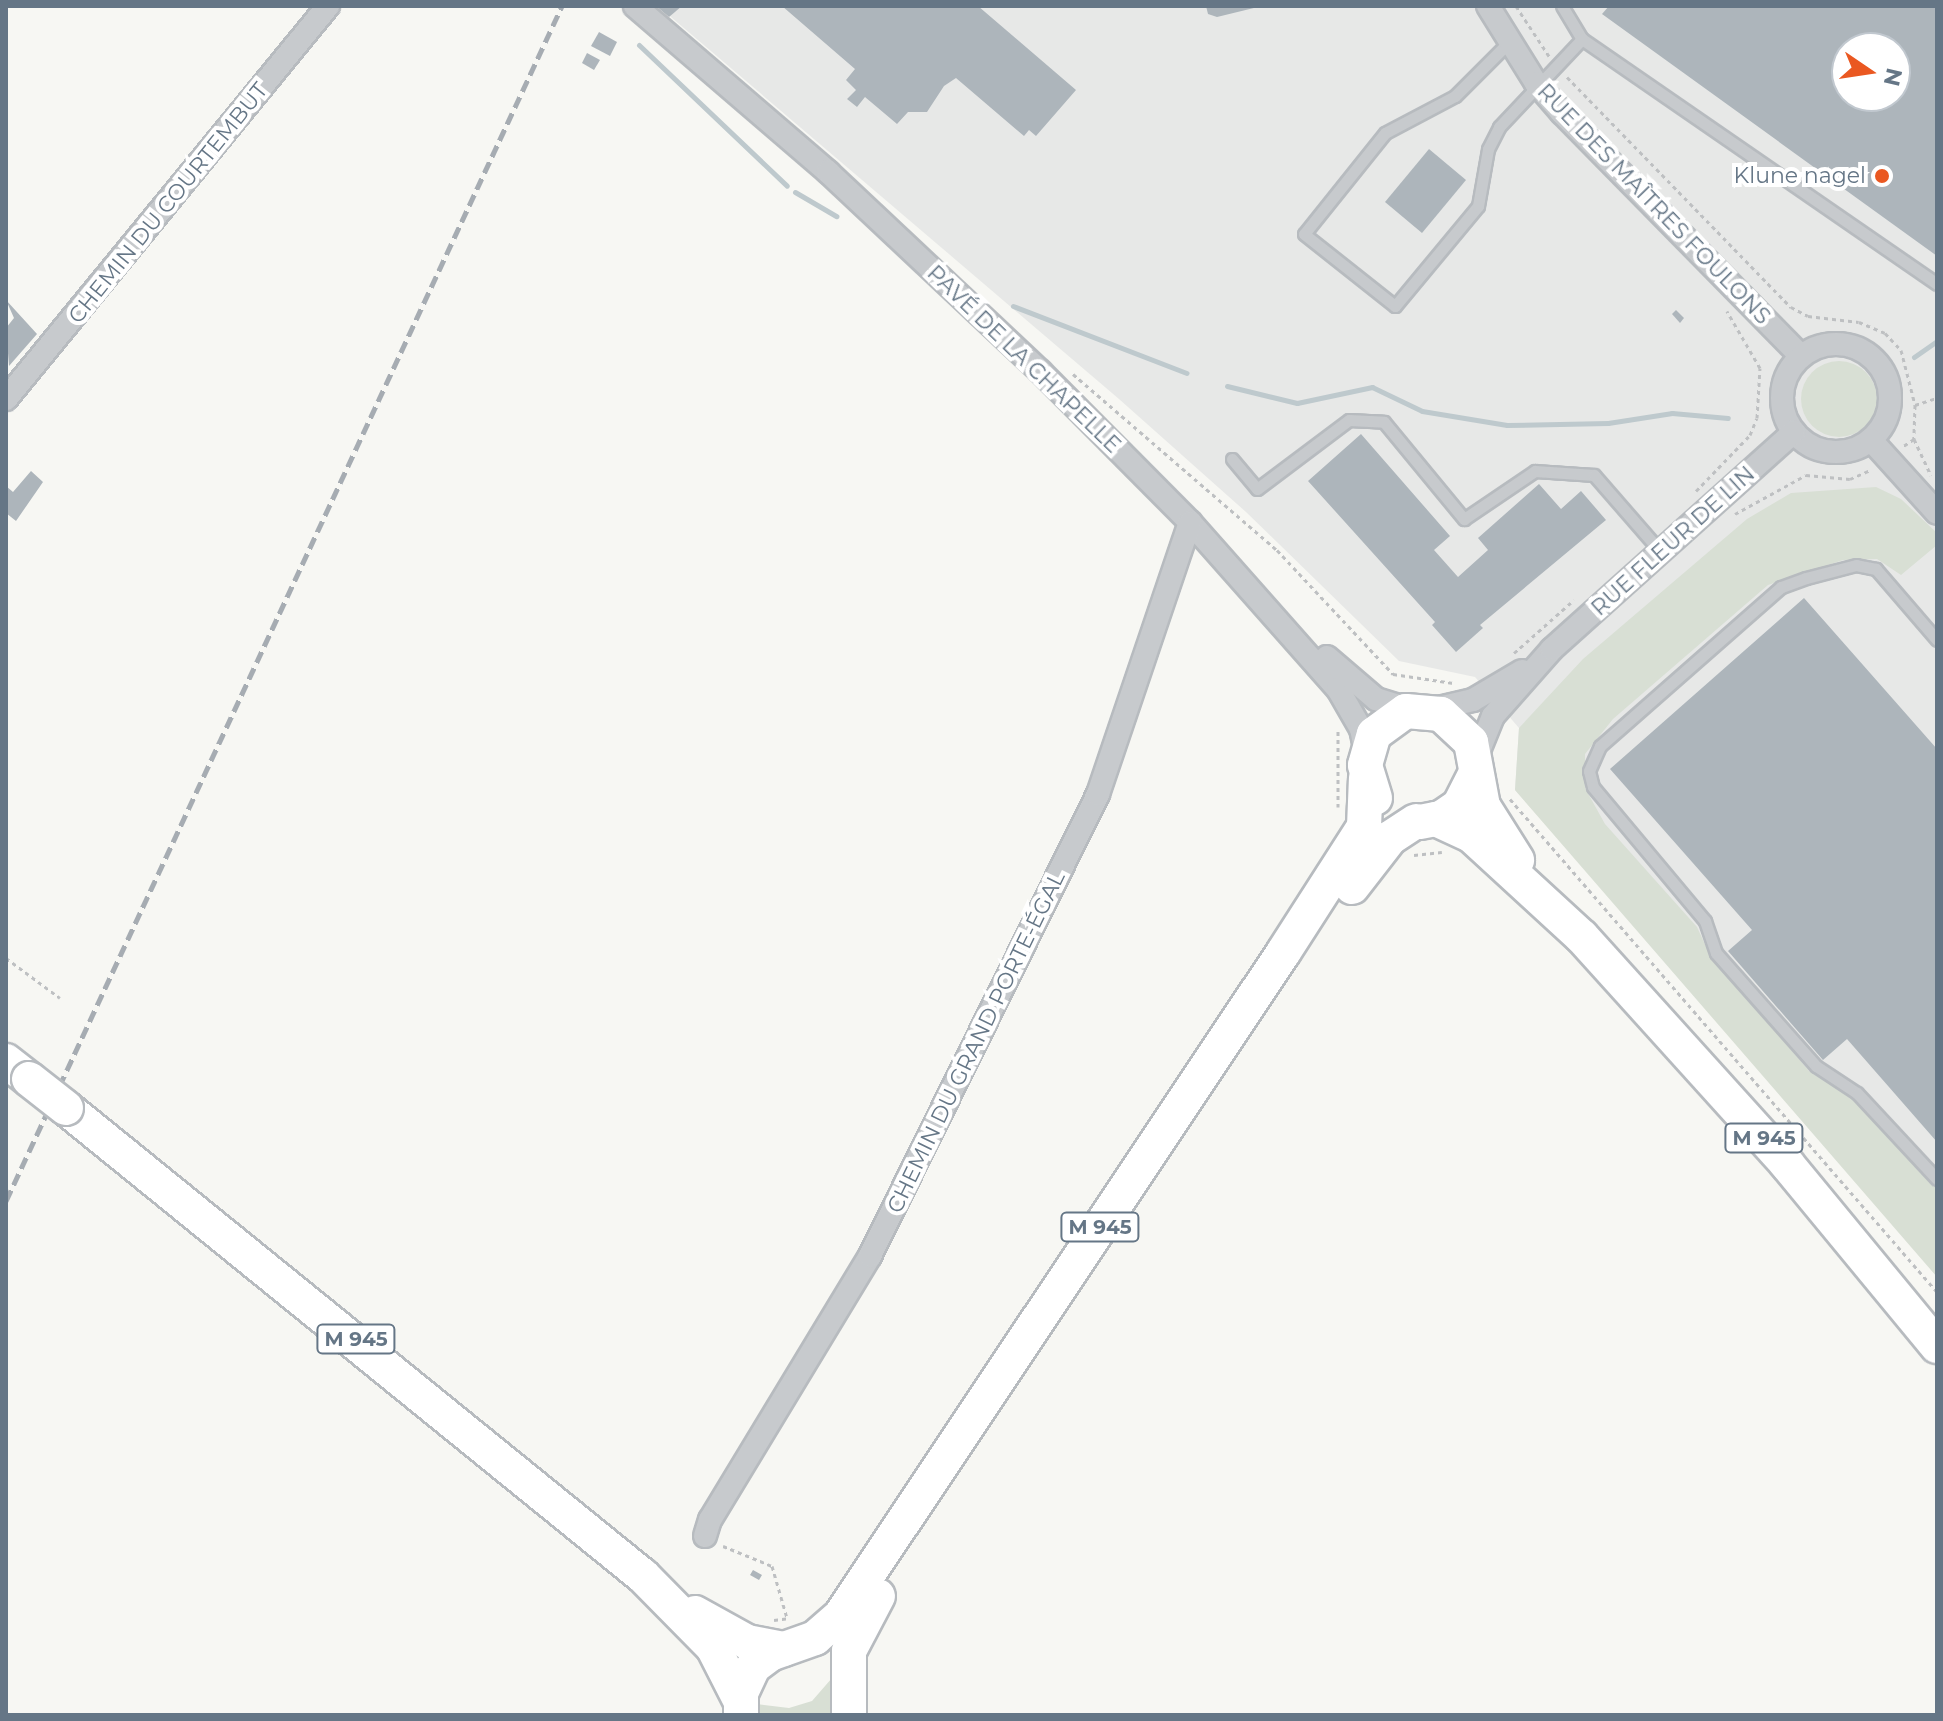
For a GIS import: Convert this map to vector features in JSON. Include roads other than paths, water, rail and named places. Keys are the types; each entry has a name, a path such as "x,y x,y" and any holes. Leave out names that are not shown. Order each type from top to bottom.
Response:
{"main road":[{"path":"1366,765 1383,724 1421,710"},
{"name":"PAVÉ DE LA CHAPELLE","path":"1421,710 1461,727 1476,766 1485,812 1548,902"},
{"name":"PAVÉ DE LA CHAPELLE","path":"1366,765 1387,810 1472,836 1548,902 1778,1153 1937,1346"},
{"name":"M 945","path":"17,1070 643,1576 735,1637 825,1631 848,1604 1345,858 1367,819 1366,765"},
{"path":"1426,820 1463,802 1476,766"},
{"name":"M 945","path":"848,1698 849,1651 875,1600 1366,866 1390,838 1426,820"},
{"name":"M 945","path":"643,1576 713,1647 739,1709"},
{"path":"739,1709 753,1667 793,1635 824,1655 848,1698"}],"street":[{"name":"CHEMIN DU COURTEMBUT","path":"6,399 328,6"},
{"name":"PAVÉ DE LA CHAPELLE","path":"635,6 828,172 1040,371 1190,522 1338,689 1361,729 1366,765"},
{"name":"RUE DES MAÎTRES FOULONS","path":"1488,6 1536,83 1801,356"},
{"path":"1837,343 1871,356 1883,371 1890,398 1883,425 1871,440 1856,449 1822,451 1794,432 1785,418 1782,392 1790,368 1801,356 1837,343"},
{"name":"RUE FLEUR DE LIN","path":"1476,766 1489,721 1552,649 1794,432"},
{"path":"1871,440 1937,513"},
{"name":"CHEMIN DU GRAND PORTE-ÉGAL","path":"705,1536 710,1520 870,1256 1098,794 1190,522"},
{"path":"1239,574 1363,690 1387,705 1421,710"},
{"name":"RUE FLEUR DE LIN","path":"1421,710 1473,700 1552,649"}],"lane":[{"path":"1562,6 1582,39 1937,284"},
{"path":"1509,42 1455,96 1385,133 1304,234 1395,306 1478,206 1488,149 1499,127 1536,83 1582,39"},
{"path":"1232,459 1257,489 1349,420 1384,422 1464,519 1535,471 1594,475 1660,551"},
{"path":"1937,640 1876,569 1856,565 1781,587 1611,736 1589,771 1593,787 1705,921 1716,953 1816,1066 1857,1093 1937,1179"}],"waterway":[{"path":"639,45 787,186"},
{"path":"795,192 836,216"},
{"path":"1013,306 1187,373"},
{"path":"1914,357 1937,341"},
{"path":"1227,386 1297,403 1372,387 1422,411 1507,425 1608,423 1672,413 1728,418"}],"railway":[{"path":"6,1201 562,6"}],"place":[{"name":"Klune nagel","path":"1882,176"}]}
